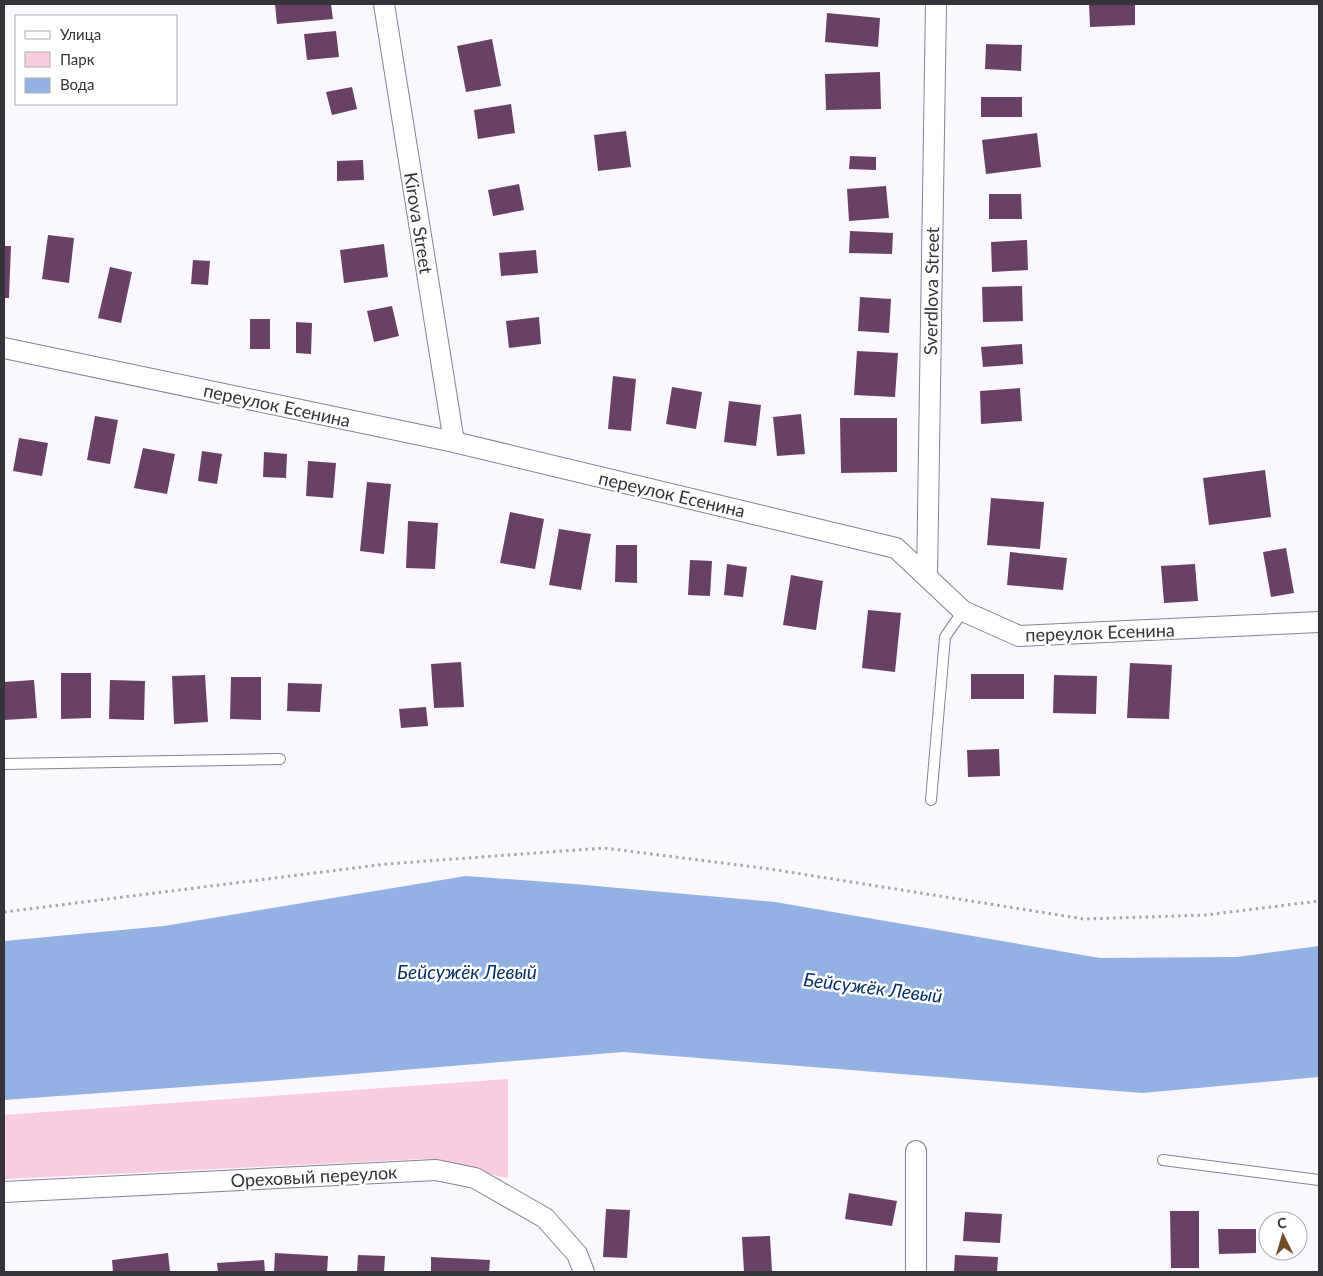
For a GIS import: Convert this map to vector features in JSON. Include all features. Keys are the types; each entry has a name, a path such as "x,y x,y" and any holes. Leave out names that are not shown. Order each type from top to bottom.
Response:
{"street":[{"name":"Kirova Street","path":"384,4 454,442"},
{"name":"Sverdlova Street","path":"927,577 936,4"},
{"name":"переулок Есенина","path":"4,348 454,442 896,548 964,611 1019,636 1319,622"},
{"path":"916,1151 916,1272"},
{"name":"Ореховый переулок","path":"4,1192 436,1170 475,1178 545,1218 578,1254 584,1272"}],"lane":[{"path":"931,800 946,637 964,611"},
{"path":"4,764 280,759"},
{"path":"1163,1160 1319,1180"}],"path":[{"path":"4,912 386,864 604,848 770,869 1084,919 1206,914 1319,901"}],"green space":[{"path":"508,1079 508,1178 422,1159 4,1179 4,1115"}],"water":[{"name":"Бейсужёк Левый","path":"466,876 775,902 1100,958 1237,957 1319,946 1319,1077 1142,1093 623,1052 4,1100 4,941 164,926"}],"building":[{"path":"275,4 331,4 333,19 277,24"},
{"path":"1089,4 1135,4 1135,25 1090,27"},
{"path":"827,13 880,18 878,47 825,42"},
{"path":"336,31 339,57 307,60 304,34"},
{"path":"492,39 501,86 466,92 457,46"},
{"path":"986,44 1022,45 1021,71 985,69"},
{"path":"880,72 881,109 826,110 825,74"},
{"path":"352,87 357,109 332,115 326,92"},
{"path":"981,97 1022,97 1022,117 981,117"},
{"path":"511,104 515,133 478,139 474,110"},
{"path":"626,131 631,167 598,171 594,135"},
{"path":"1037,133 1041,167 986,174 982,140"},
{"path":"850,156 876,157 876,170 849,169"},
{"path":"363,160 364,180 337,181 337,161"},
{"path":"519,184 524,210 493,216 488,190"},
{"path":"886,186 889,218 849,221 847,189"},
{"path":"989,194 1021,194 1022,219 989,219"},
{"path":"850,231 893,233 892,254 849,253"},
{"path":"48,235 74,238 69,283 42,279"},
{"path":"1027,240 1028,270 992,272 991,242"},
{"path":"384,244 388,277 344,283 340,250"},
{"path":"4,246 11,246 9,298 4,298"},
{"path":"536,250 538,273 501,276 499,253"},
{"path":"193,260 210,261 208,285 191,284"},
{"path":"110,267 132,272 121,323 98,318"},
{"path":"1022,286 1023,321 983,322 982,287"},
{"path":"860,297 891,299 889,333 858,331"},
{"path":"392,306 399,336 374,342 367,311"},
{"path":"539,317 541,344 509,348 506,321"},
{"path":"250,319 270,319 270,349 250,349"},
{"path":"296,322 312,323 311,354 296,353"},
{"path":"1022,344 1023,364 983,367 981,347"},
{"path":"857,351 898,353 895,397 854,395"},
{"path":"613,376 636,379 631,431 608,429"},
{"path":"672,387 702,392 696,429 666,424"},
{"path":"1020,388 1022,421 981,424 980,391"},
{"path":"729,401 761,405 756,446 724,442"},
{"path":"801,414 805,454 777,456 773,417"},
{"path":"95,416 118,420 110,464 87,460"},
{"path":"840,418 897,418 897,472 841,473"},
{"path":"19,438 48,443 42,476 13,471"},
{"path":"143,448 175,454 167,494 134,488"},
{"path":"202,451 222,454 217,484 198,481"},
{"path":"264,452 287,454 286,478 263,477"},
{"path":"308,461 336,463 333,498 306,496"},
{"path":"1265,470 1271,517 1209,525 1203,478"},
{"path":"367,482 391,484 384,554 360,551"},
{"path":"991,498 1044,502 1040,549 987,545"},
{"path":"510,512 544,519 535,569 500,563"},
{"path":"408,521 438,523 435,569 406,568"},
{"path":"559,529 591,534 581,590 549,585"},
{"path":"616,545 637,545 637,583 615,582"},
{"path":"1286,548 1294,593 1271,597 1263,552"},
{"path":"1010,552 1067,558 1063,590 1007,585"},
{"path":"690,560 712,561 710,596 688,595"},
{"path":"727,564 747,567 743,597 724,595"},
{"path":"1195,564 1198,601 1164,603 1161,566"},
{"path":"791,575 823,581 816,630 783,625"},
{"path":"868,610 901,613 895,672 862,668"},
{"path":"461,662 464,707 434,708 431,664"},
{"path":"1130,663 1172,665 1169,719 1127,718"},
{"path":"61,673 91,673 91,718 61,719"},
{"path":"971,674 1024,674 1024,699 971,699"},
{"path":"205,675 208,722 174,724 172,676"},
{"path":"1054,675 1097,676 1096,714 1053,713"},
{"path":"231,677 261,677 261,720 230,719"},
{"path":"34,680 37,718 4,720 4,682"},
{"path":"110,680 145,681 144,720 109,719"},
{"path":"288,683 322,684 320,712 287,711"},
{"path":"426,707 428,726 401,728 399,709"},
{"path":"999,749 1000,776 968,777 967,750"},
{"path":"849,1193 897,1201 892,1226 845,1219"},
{"path":"606,1209 630,1210 627,1258 603,1257"},
{"path":"1170,1211 1199,1211 1199,1268 1171,1268"},
{"path":"965,1212 1002,1214 1000,1243 963,1241"},
{"path":"1218,1229 1256,1229 1256,1253 1219,1254"},
{"path":"770,1236 772,1272 744,1272 742,1237"},
{"path":"168,1253 170,1272 113,1272 112,1260"},
{"path":"275,1253 328,1256 327,1272 274,1272"},
{"path":"358,1255 385,1256 384,1272 357,1272"},
{"path":"955,1255 998,1257 997,1272 954,1272"},
{"path":"431,1257 490,1260 489,1272 431,1272"},
{"path":"264,1260 265,1272 218,1272 217,1263"}]}
